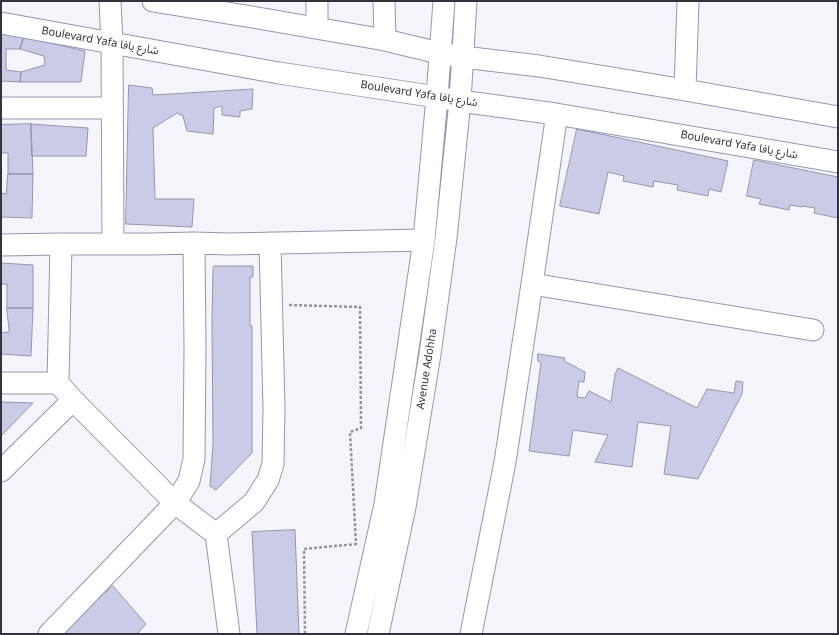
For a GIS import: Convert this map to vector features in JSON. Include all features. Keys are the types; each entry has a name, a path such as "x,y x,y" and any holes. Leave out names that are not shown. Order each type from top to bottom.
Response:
{"street":[{"path":"110,1 112,43 113,244"},
{"path":"153,1 252,9 317,28 385,40 440,53 539,66 685,90 838,118"},
{"path":"317,1 317,28"},
{"path":"384,1 385,40"},
{"path":"356,634 385,504 424,240 444,1"},
{"name":"Avenue Adohha","path":"378,634 405,507 430,354 446,238 460,101 466,1"},
{"path":"685,90 688,1"},
{"name":"Boulevard Yafa شارع يافا","path":"1,23 279,73 556,114 838,162"},
{"path":"1,108 112,108"},
{"path":"471,634 504,462 532,284 556,114"},
{"path":"1,245 229,244 424,240"},
{"path":"49,634 175,503 189,481 194,459 194,243"},
{"path":"216,534 254,502 268,480 272,464 274,408 270,243"},
{"path":"61,244 58,383 72,400 175,503 216,534 229,634"},
{"path":"532,284 813,330"},
{"path":"1,383 58,383"},
{"path":"1,471 72,400"}],"path":[{"path":"272,322 282,321 288,305 360,307 361,428 350,432 356,544 304,549 305,634"}],"building":[{"path":"1,33 24,37 20,49 6,49 6,70 21,72 20,82 1,81"},
{"path":"24,37 85,51 81,82 20,82 21,72 45,65 44,56 20,49"},
{"path":"129,85 152,88 153,95 253,89 252,109 240,111 240,117 222,115 222,106 214,108 213,134 187,131 183,116 177,113 153,128 155,199 194,199 192,227 126,224"},
{"path":"31,124 88,128 86,156 32,156"},
{"path":"31,124 33,174 8,174 8,153 1,153 1,125"},
{"path":"577,129 728,161 721,192 709,189 708,196 677,190 678,185 654,181 653,187 623,181 624,176 608,172 599,214 560,206"},
{"path":"754,160 838,177 838,218 814,213 815,208 790,205 789,210 759,204 761,199 747,196"},
{"path":"8,174 33,174 32,218 1,217 1,193 6,194"},
{"path":"1,263 33,265 33,308 7,308 7,284 1,284"},
{"path":"214,266 253,266 253,277 250,277 250,326 252,326 252,453 216,490 210,486 213,444 212,321"},
{"path":"7,308 33,308 31,356 1,354 1,333 9,332"},
{"path":"538,354 565,358 564,361 585,372 584,382 579,381 577,397 585,398 589,391 611,402 615,374 618,368 697,408 707,389 734,393 736,381 743,382 742,394 698,479 664,474 671,426 638,422 632,467 595,462 608,435 573,430 569,456 529,451 541,363 538,361"},
{"path":"1,402 33,403 1,436"},
{"path":"295,530 299,634 257,634 252,532"},
{"path":"113,586 146,624 137,634 60,634"}]}
